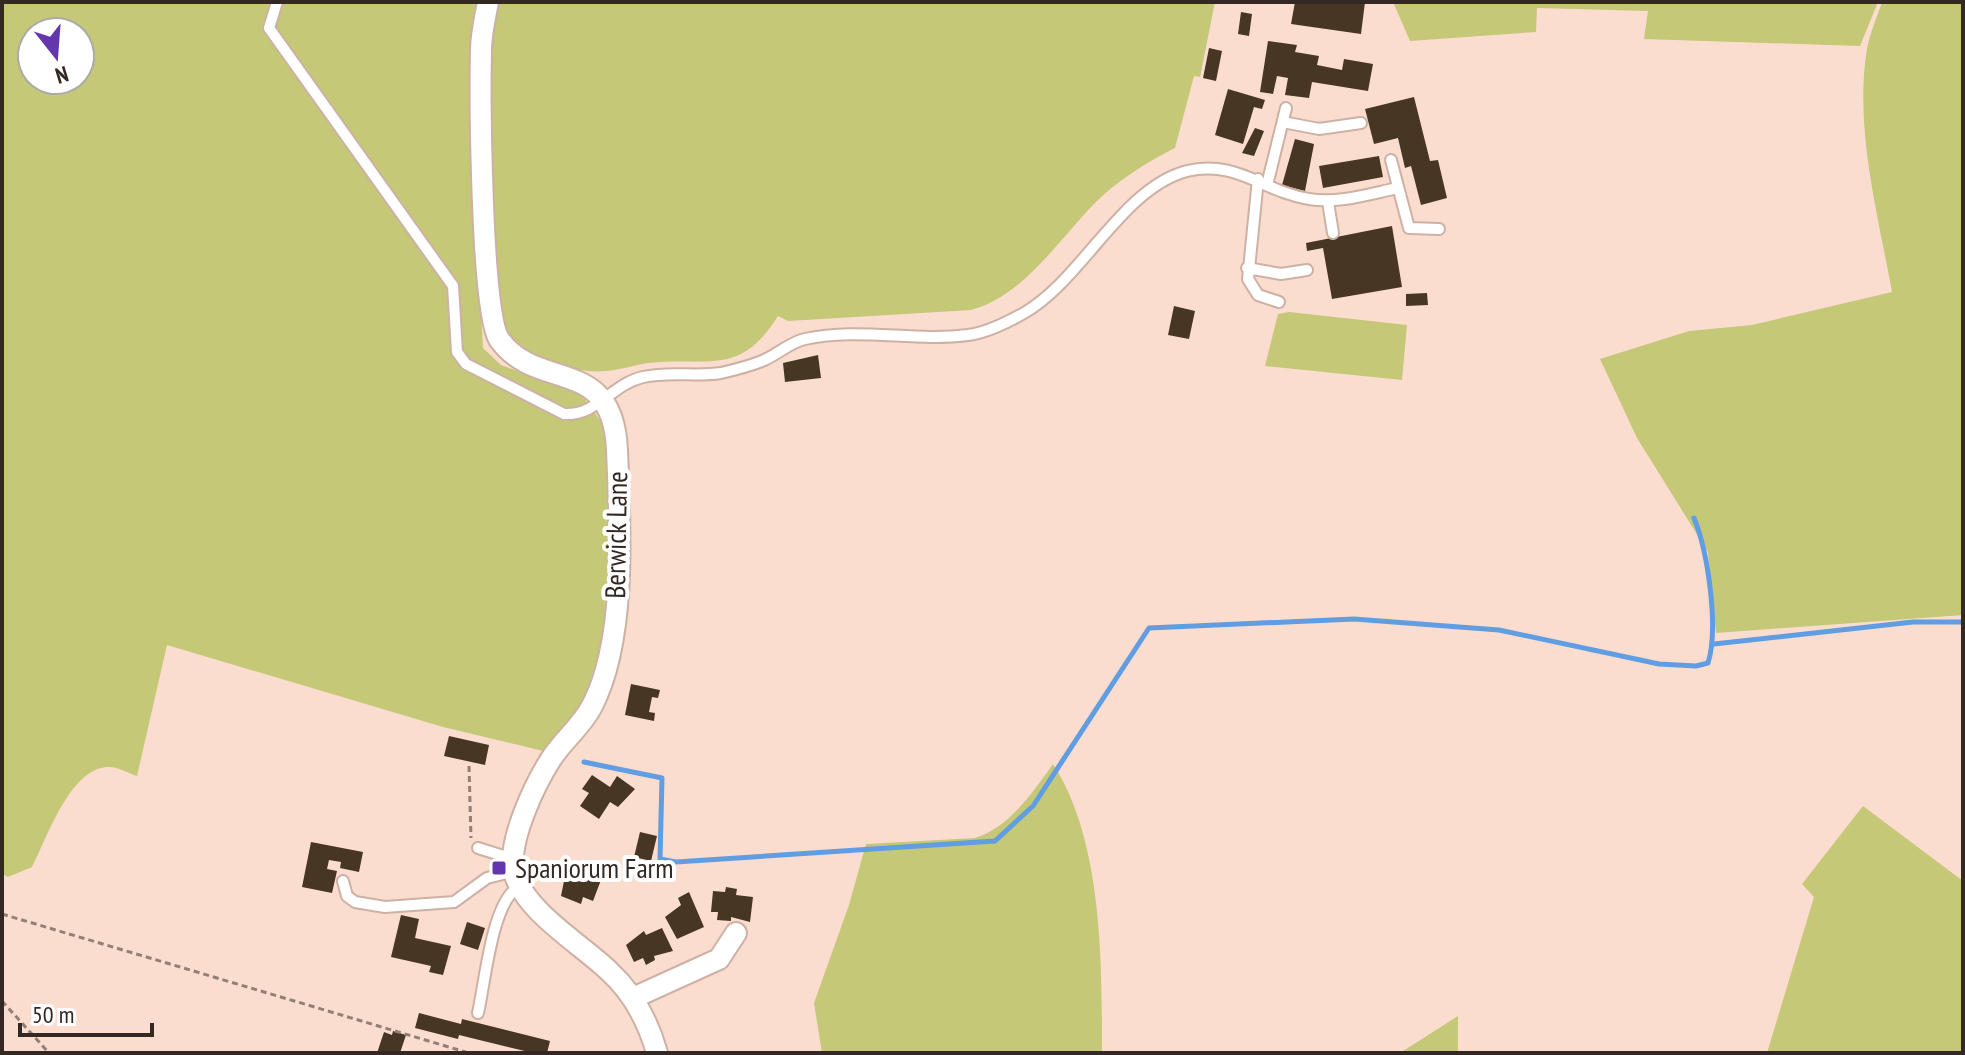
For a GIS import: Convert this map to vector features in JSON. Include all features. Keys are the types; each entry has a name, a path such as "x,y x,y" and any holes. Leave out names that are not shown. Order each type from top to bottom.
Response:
{"street":[{"path":"488,2 481,46 481,155 490,291 497,336 527,361 584,382 602,401"},
{"name":"Berwick Lane","path":"515,872 526,809 552,758 590,710 607,670 619,580 619,550 617,447 610,416 602,401"},
{"path":"515,872 529,901 610,972 633,998 651,1031 657,1053"},
{"path":"633,998 719,959 736,933"}],"lane":[{"path":"277,2 269,28 453,286 457,352 466,364 564,414 581,415 630,380 665,372 720,373 763,361 802,339 867,332 969,335 994,327 1026,312 1054,289 1141,198 1185,172 1205,168 1244,173 1286,194 1328,202 1398,188"},
{"path":"1279,302 1258,295 1252,288 1247,268 1262,182 1286,108"},
{"path":"1283,122 1319,129 1361,123"},
{"path":"1391,160 1409,228 1439,229"},
{"path":"1328,202 1333,233"},
{"path":"1247,268 1281,274 1307,270"},
{"path":"478,848 515,872"},
{"path":"343,881 347,896 355,902 385,907 454,902 487,878 515,872"},
{"path":"478,1013 498,918 515,872"}],"path":[{"path":"469,766 471,846 478,848"},
{"path":"2,914 371,1021 469,1053"},
{"path":"2,1001 49,1053"}],"green space":[{"path":"2,2 476,2 471,31 470,110 483,348 501,365 580,393 605,427 609,560 602,644 581,708 543,751 443,727 167,645 137,776 107,767 82,779 61,807 32,867 8,877 2,874"},
{"path":"496,2 1215,2 1200,77 1194,76 1175,148 1111,188 1038,266 1007,293 971,310 788,321 778,316 764,336 750,349 736,356 721,360 648,363 594,371 567,368 528,352 507,333 497,308 488,47"},
{"path":"1393,2 1878,2 1860,46 1644,39 1648,11 1537,8 1536,32 1410,41"},
{"path":"1882,2 1963,2 1963,615 1716,633 1708,552 1637,438 1600,359 1689,331 1752,325 1892,292 1869,171 1863,109 1867,49"},
{"path":"1289,312 1407,325 1402,380 1265,366 1278,314"},
{"path":"1053,764 1082,829 1090,866 1100,943 1102,1053 822,1053 814,1003 849,905 866,844 975,838 987,833 1019,808"},
{"path":"1863,806 1963,881 1963,1053 1767,1053 1814,897 1802,884"},
{"path":"1458,1016 1458,1053 1400,1053"}],"building":[{"path":"1295,2 1365,2 1361,34 1291,24"},
{"path":"1241,12 1252,14 1249,36 1238,34"},
{"path":"1268,41 1297,45 1295,52 1319,56 1317,65 1342,70 1344,59 1373,64 1368,91 1312,82 1309,98 1285,95 1288,78 1277,76 1273,94 1260,92"},
{"path":"1209,48 1222,51 1216,81 1203,78"},
{"path":"1228,89 1265,100 1262,109 1254,107 1243,144 1215,135"},
{"path":"1414,97 1430,161 1438,160 1447,198 1421,205 1411,166 1405,168 1398,138 1374,144 1365,109"},
{"path":"1255,128 1264,131 1254,156 1242,153"},
{"path":"1295,139 1314,144 1305,191 1282,185"},
{"path":"1379,156 1383,177 1323,188 1319,166"},
{"path":"1392,226 1402,287 1332,299 1323,248 1307,251 1306,243"},
{"path":"1427,293 1428,305 1406,306 1406,294"},
{"path":"1174,306 1195,311 1189,339 1168,335"},
{"path":"818,355 821,378 785,382 783,363"},
{"path":"631,684 660,690 658,698 652,697 649,712 655,713 654,721 625,715"},
{"path":"449,736 489,745 485,765 444,756"},
{"path":"592,775 610,787 617,776 635,789 618,807 610,802 599,819 580,806 589,793 582,789"},
{"path":"640,832 657,836 651,861 634,857"},
{"path":"311,842 363,852 359,872 340,868 341,862 329,860 327,869 337,871 332,893 302,887"},
{"path":"572,869 601,880 593,901 583,897 581,904 561,896 565,876 569,878"},
{"path":"726,887 737,889 736,895 753,897 750,922 731,917 731,921 717,920 718,912 711,912 713,891 725,892"},
{"path":"689,892 704,927 677,939 665,917 681,905 678,898"},
{"path":"401,915 419,919 415,938 451,946 443,975 429,972 431,966 391,957"},
{"path":"467,922 485,928 478,950 460,944"},
{"path":"662,928 673,951 654,956 655,960 646,965 643,958 634,962 626,945 644,931 646,935"},
{"path":"419,1013 461,1024 462,1019 550,1041 547,1053 533,1053 459,1035 458,1039 415,1028"},
{"path":"393,1031 406,1035 400,1053 377,1053 384,1032 392,1035"}],"waterway":[{"path":"584,762 662,778 660,859 676,862 995,841 1033,806 1149,628 1354,619 1499,630 1659,664 1696,666 1708,663 1712,630 1710,590 1704,550 1694,518"},
{"path":"1714,644 1913,622 1963,622"}],"place":[{"name":"Spaniorum Farm","path":"499,868"}]}
